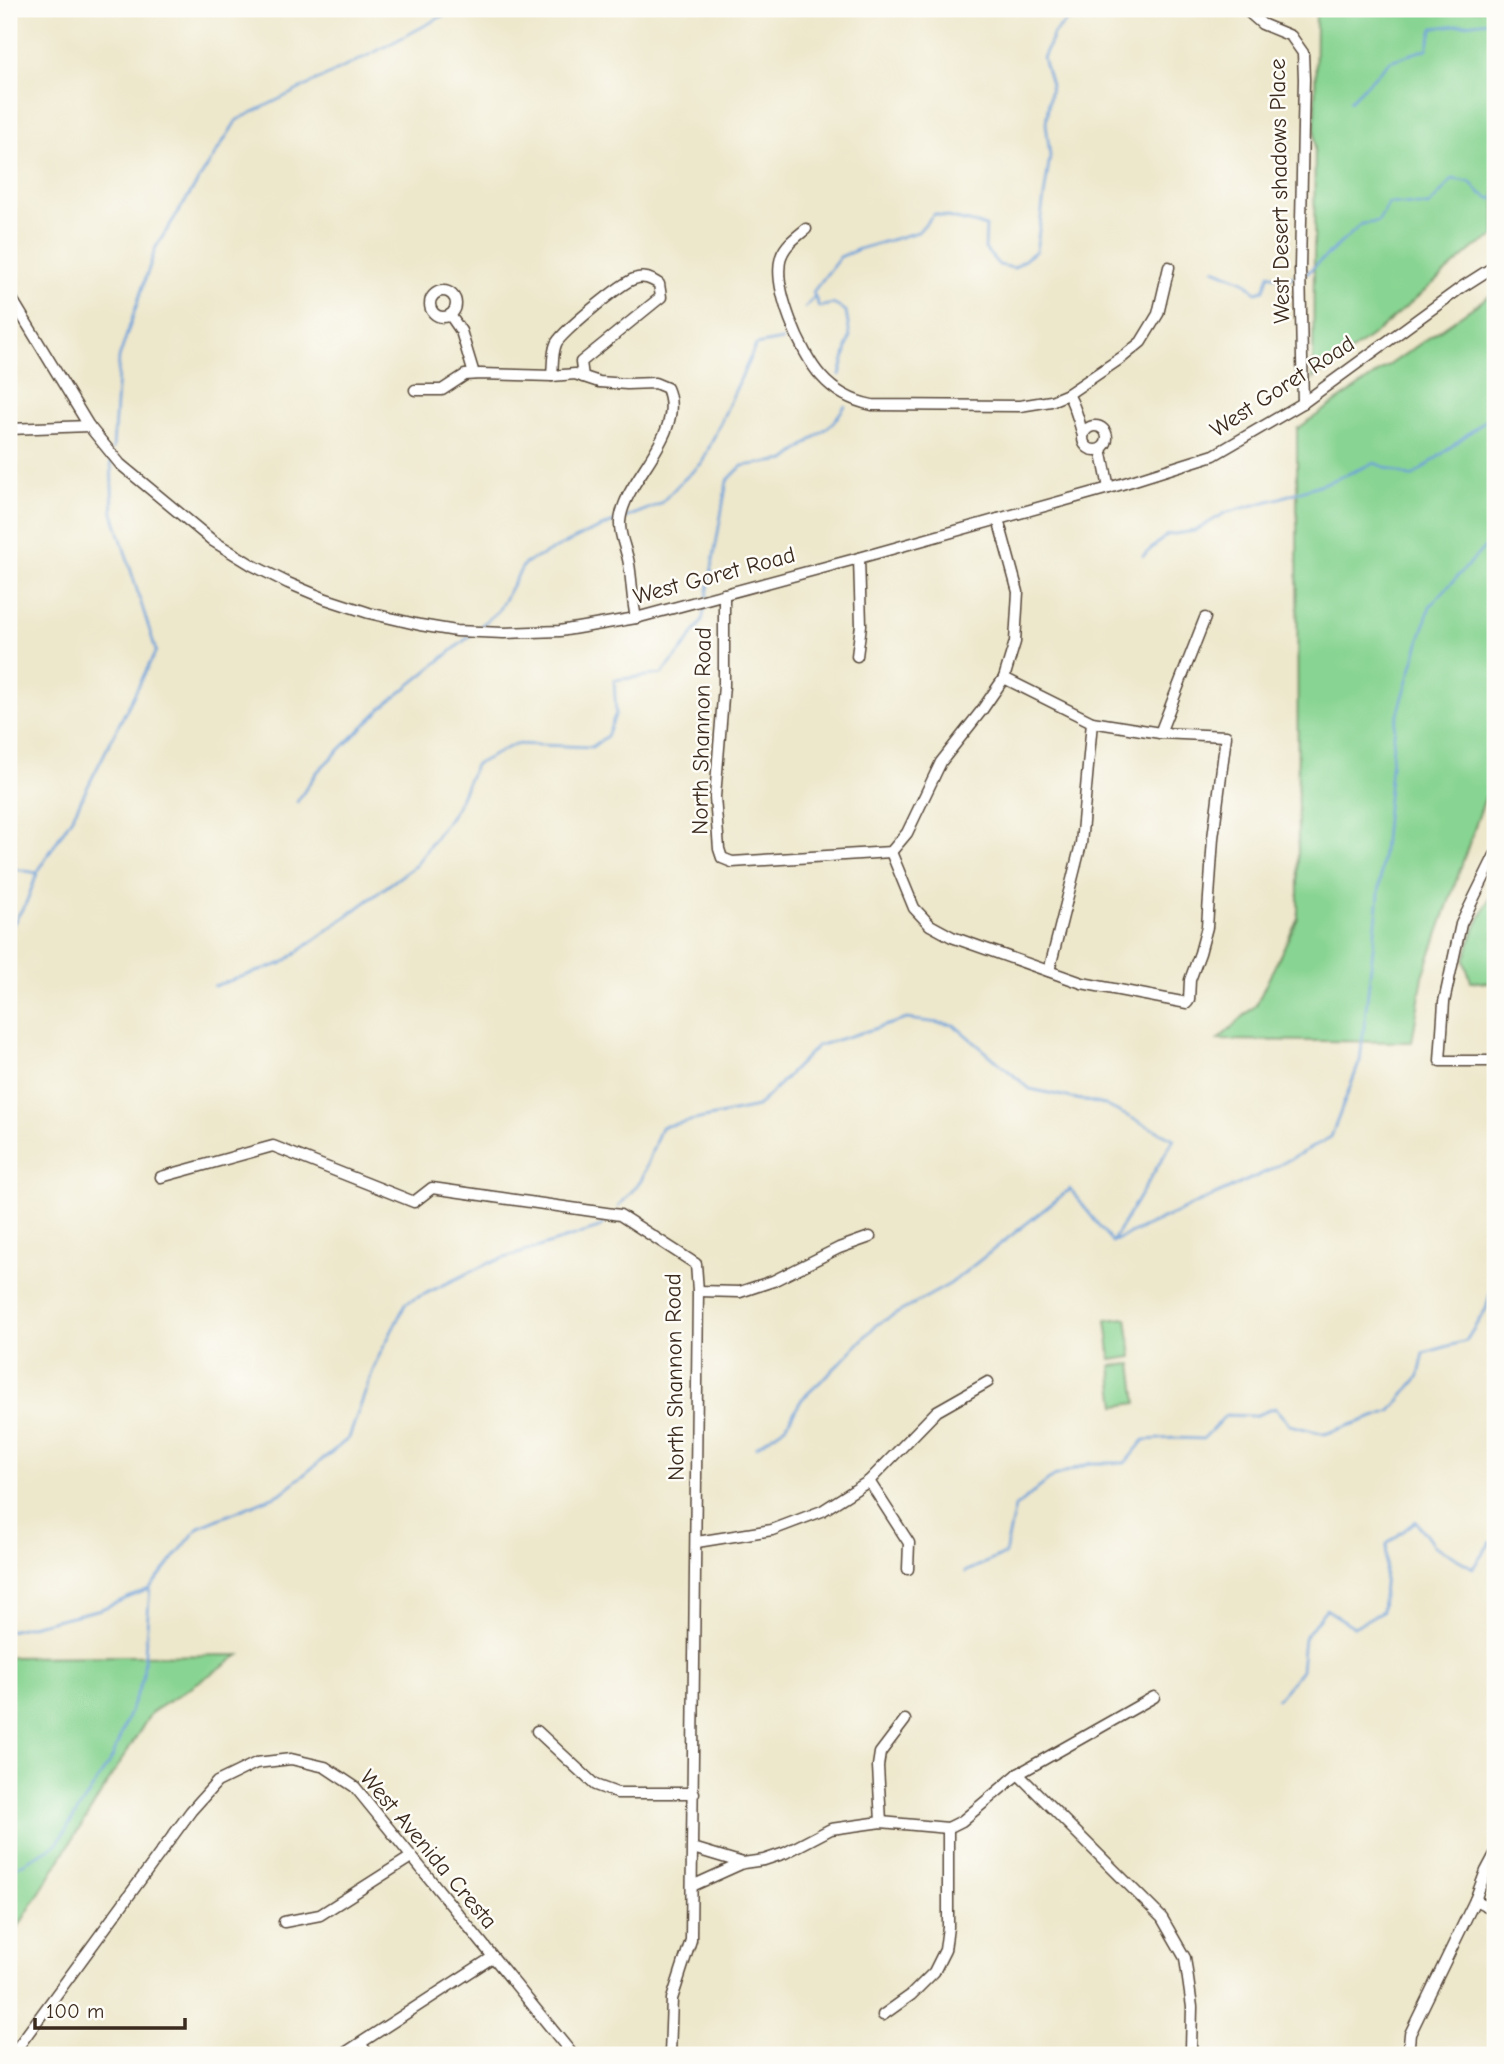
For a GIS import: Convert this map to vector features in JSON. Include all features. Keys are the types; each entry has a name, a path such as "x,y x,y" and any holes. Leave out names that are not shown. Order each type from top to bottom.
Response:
{"street":[{"name":"West Desert shadows Place","path":"1245,9 1262,24 1291,36 1303,53 1300,268 1303,403"},
{"path":"806,229 790,242 781,256 779,276 788,316 820,375 853,401 872,405 1020,406 1051,401 1068,394 1141,342 1158,314 1169,267"},
{"name":"West Goret Road","path":"9,294 89,426 120,464 213,541 252,565 326,599 369,613 456,631 504,633 560,631 636,618 1109,488 1214,455 1303,403 1495,265"},
{"path":"552,376 556,344 564,332 596,304 634,279 649,277 659,284 661,297 581,362 583,377"},
{"path":"450,315 461,331 474,374"},
{"path":"415,390 442,390 465,375 474,374 575,374 599,382 654,383 667,388 672,400 669,419 653,457 628,497 620,522 636,618"},
{"path":"1068,394 1077,410 1087,447 1101,449 1106,444 1107,433 1086,414 1077,410"},
{"path":"1083,436 1088,428 1097,425"},
{"path":"9,429 89,426"},
{"path":"1101,449 1109,488"},
{"path":"998,519 1018,592 1016,642 1004,678 941,762 907,833 891,852 915,908 930,925 952,937 1082,983 1187,1003 1191,995 1190,980 1207,927 1213,838 1226,736 1160,733 1092,722 1004,678"},
{"path":"857,656 861,625 859,558"},
{"name":"North Shannon Road","path":"724,594 724,685 715,797 722,858 732,862 891,852"},
{"path":"1160,733 1205,618"},
{"path":"1049,971 1081,844 1092,722"},
{"path":"1495,855 1461,924 1444,1002 1440,1061 1495,1061"},
{"name":"North Shannon Road","path":"161,1177 273,1146 414,1202 432,1188 620,1215 696,1264 697,1542 691,1940 672,1998 670,2055"},
{"path":"698,1291 740,1292 773,1281 839,1248 870,1237"},
{"path":"697,1542 772,1530 822,1511 869,1481 937,1411 988,1382"},
{"path":"869,1481 909,1543 908,1569"},
{"path":"692,1886 743,1863 785,1853 831,1829 881,1822 948,1828 962,1821 1018,1774 1154,1697"},
{"path":"881,1822 878,1766 880,1753 905,1720"},
{"path":"537,1731 595,1785 617,1793 694,1793"},
{"name":"West Avenida Cresta","path":"15,2054 191,1811 217,1782 256,1763 291,1759 325,1767 355,1787 573,2055"},
{"path":"1018,1774 1163,1918 1185,1958 1192,2007 1191,2049 1188,2055"},
{"path":"883,2015 934,1972 945,1950 948,1927 948,1828"},
{"path":"693,1848 743,1863"},
{"path":"1408,2055 1410,2034 1495,1854"},
{"path":"284,1922 320,1914 411,1857"},
{"path":"1475,1900 1495,1910"},
{"path":"342,2055 493,1956"},
{"path":"360,2043 369,2055"}],"green space":[{"path":"1316,9 1495,9 1495,236 1474,248 1377,332 1313,379"},
{"path":"1495,292 1495,782 1485,798 1423,976 1412,1042 1218,1040 1256,1005 1298,918 1297,429"},
{"path":"1495,887 1495,984 1471,981 1464,961 1473,933"},
{"path":"1127,1318 1132,1357 1111,1360 1106,1320"},
{"path":"1132,1364 1137,1403 1116,1406 1111,1366"},
{"path":"240,1655 151,1713 15,1932 9,1934 9,1657"}],"waterway":[{"path":"113,449 119,358 156,247 237,120 456,9"},
{"path":"840,375 850,336 846,311 833,304 819,307 813,292 840,257 918,232 934,214 986,226 985,249 999,265 1014,268 1036,251 1050,156 1046,123 1051,85 1043,58 1054,33 1080,9"},
{"path":"1350,101 1390,61 1427,49 1433,28 1489,21 1495,15"},
{"path":"1307,273 1362,224 1378,222 1389,203 1429,206 1453,179 1470,182 1480,193 1492,199 1495,197"},
{"path":"1214,269 1244,281 1256,292 1264,290 1269,274 1287,280 1293,276"},
{"path":"805,308 814,297"},
{"path":"625,518 660,504 702,463 756,345 782,340"},
{"path":"707,596 727,481 742,466 786,460 833,423 845,406"},
{"path":"1143,556 1167,535 1195,531 1225,513 1331,481 1374,463 1412,477 1495,413"},
{"path":"9,868 37,873 74,814 156,651 113,513 111,459"},
{"path":"477,629 498,611 524,564 616,521"},
{"path":"618,1207 641,1181 661,1127 757,1107 817,1046 907,1019 954,1025 1030,1089 1105,1105 1174,1139 1112,1242 1268,1171 1331,1137 1360,1061 1395,724 1430,606 1495,536"},
{"path":"214,986 283,963 416,865 456,808 475,765 515,744 592,747 607,736 616,713 614,680 662,674 702,621 706,602"},
{"path":"297,802 317,772 384,706 470,636"},
{"path":"9,930 26,903 37,874"},
{"path":"756,1447 786,1426 802,1399 876,1325 950,1284 1070,1189 1111,1241"},
{"path":"9,1871 56,1845 112,1758 143,1678 150,1588 199,1527 280,1494 349,1438 376,1362 406,1303 489,1263 599,1228 605,1221"},
{"path":"965,1572 1005,1554 1015,1507 1054,1476 1091,1463 1125,1463 1144,1440 1203,1439 1226,1415 1254,1416 1275,1408 1290,1425 1325,1434 1391,1411 1419,1376 1424,1353 1466,1341 1486,1309 1495,1276"},
{"path":"1277,1699 1301,1671 1304,1638 1326,1609 1354,1627 1382,1611 1387,1544 1416,1521 1433,1545 1473,1568 1490,1543 1495,1542"},
{"path":"9,1631 101,1609 149,1589"}]}
